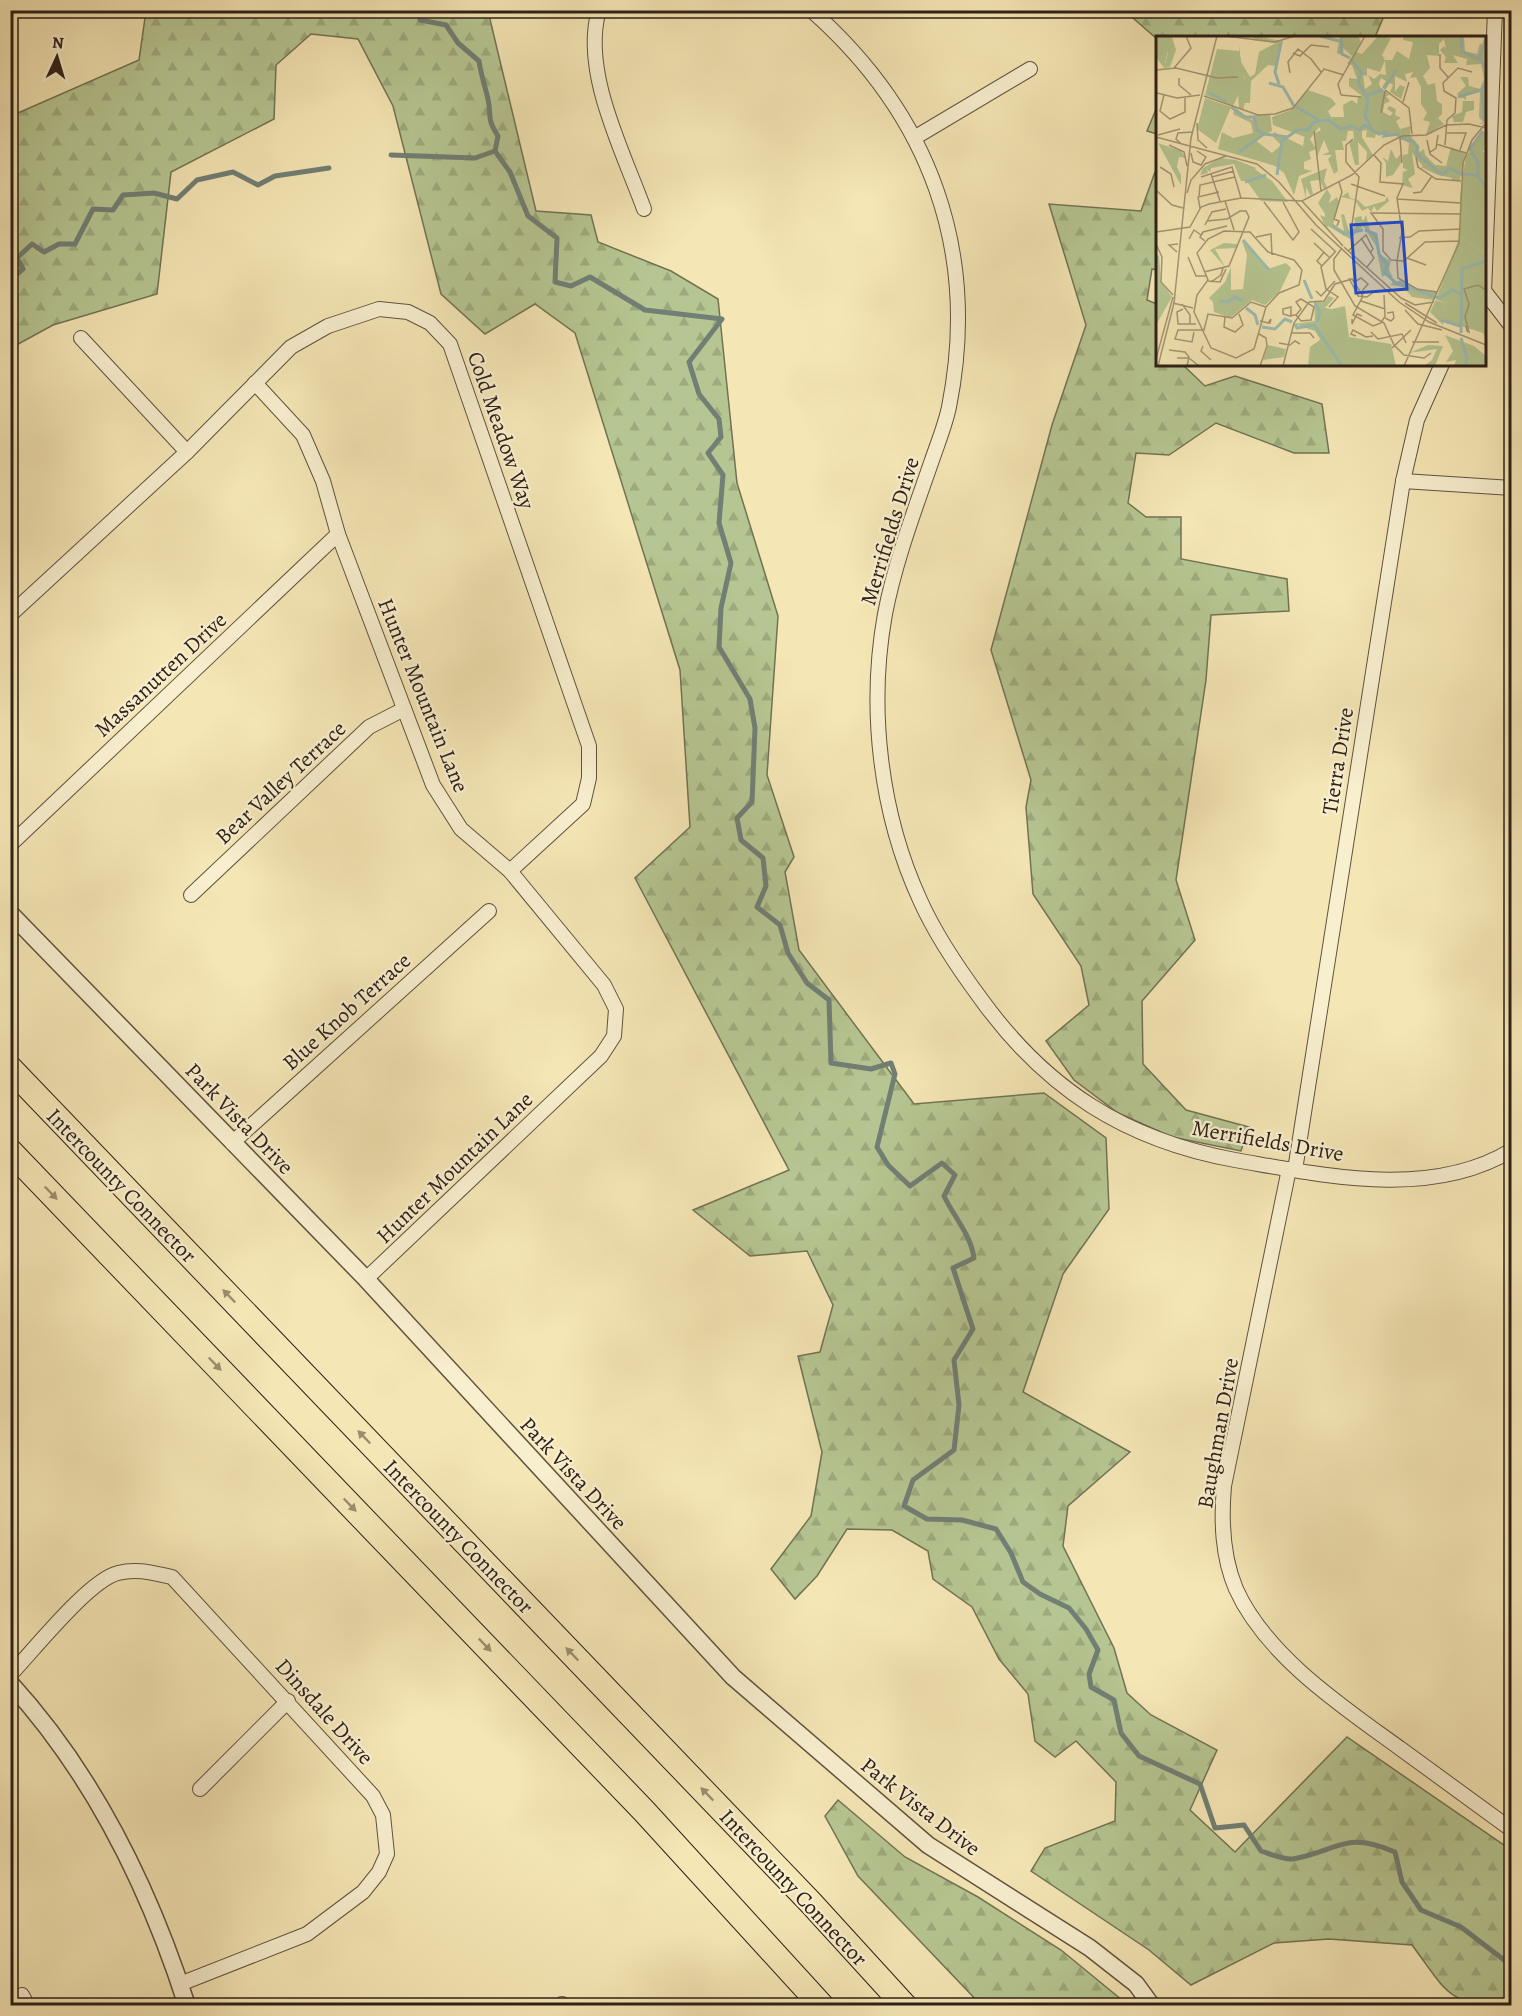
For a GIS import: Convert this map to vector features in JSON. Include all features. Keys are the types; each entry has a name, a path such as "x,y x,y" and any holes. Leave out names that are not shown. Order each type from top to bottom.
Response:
{"highway":[{"name":"Intercounty Connector","path":"10,1068 811,1903 905,2006"},
{"path":"10,1151 644,1811 822,2006"}],"street":[{"path":"599,10 593,50 603,95 644,208"},
{"name":"Merrifields Drive","path":"811,10 830,27 880,84 914,138 935,183 952,240 958,279 959,335 949,410 899,558 885,614 878,670 880,745 892,822 919,899 951,958 996,1020 1031,1059 1066,1091 1121,1124 1194,1152 1292,1170 1390,1181 1456,1174 1496,1160 1512,1150"},
{"path":"1486,264 1495,10"},
{"path":"914,138 1030,69"},
{"path":"1486,293 1512,327"},
{"name":"Cold Meadow Way","path":"10,615 186,452 291,347 328,326 379,309 408,312 430,322 450,344 588,746 590,778 583,804 510,871"},
{"path":"81,338 186,452"},
{"name":"Tierra Drive","path":"1292,1170 1403,481 1417,420 1441,366"},
{"name":"Hunter Mountain Lane","path":"255,383 303,435 322,481 338,534 404,709 433,784 447,809 461,829 510,871 604,985 616,1009 614,1036 601,1056 366,1279"},
{"path":"1403,481 1512,488"},
{"name":"Massanutten Drive","path":"10,844 338,534"},
{"name":"Bear Valley Terrace","path":"191,895 369,727 404,709"},
{"name":"Blue Knob Terrace","path":"232,1143 489,911"},
{"name":"Park Vista Drive","path":"10,913 366,1279 733,1677 844,1776 928,1845 1090,1948 1136,1984 1152,2006"},
{"name":"Baughman Drive","path":"1292,1170 1224,1486 1223,1538 1236,1587 1266,1636 1292,1663 1362,1721 1512,1830"},
{"name":"Dinsdale Drive","path":"10,1675 91,1588 115,1573 140,1570 172,1577 373,1796 383,1815 387,1854 379,1872 363,1892 308,1934 180,1984"},
{"path":"10,1683 46,1723 104,1810 141,1883 187,2006"},
{"path":"200,1789 288,1701"}],"green space":[{"path":"146,11 488,11 536,211 591,215 598,242 671,271 718,299 737,483 778,616 767,775 794,857 785,872 799,950 914,1104 1044,1093 1106,1138 1109,1209 1063,1274 1023,1392 1130,1452 1068,1506 1063,1546 1114,1648 1127,1693 1151,1715 1217,1750 1190,1810 1235,1852 1347,1737 1511,1850 1511,2005 1474,2003 1451,1993 1442,1985 1412,1945 1329,1939 1274,1943 1191,1985 1149,1950 1031,1871 1045,1848 1115,1821 1116,1782 1076,1741 1055,1757 1035,1741 1028,1694 999,1659 972,1607 933,1579 928,1551 892,1530 847,1529 817,1576 795,1599 771,1569 811,1516 822,1452 798,1356 820,1352 833,1305 807,1251 750,1256 693,1210 789,1170 635,878 690,827 680,670 575,333 535,304 485,334 441,294 393,106 358,39 311,34 276,65 274,119 171,172 157,294 53,325 11,348 11,116 139,60"},
{"path":"1125,11 1386,11 1375,36 1156,36 1156,38"},
{"path":"1156,109 1156,134 1147,131"},
{"path":"1156,172 1156,270 1152,269 1147,300 1156,304 1156,366 1184,366 1205,386 1235,376 1322,404 1329,453 1294,453 1216,423 1169,455 1136,453 1128,503 1146,517 1181,517 1181,559 1287,579 1289,611 1211,615 1206,680 1176,880 1195,940 1142,1001 1143,1064 1186,1110 1249,1127 1241,1151 1172,1137 1118,1113 1074,1080 1046,1041 1089,1005 1081,966 1033,894 1026,807 1031,780 991,650 1052,425 1086,325 1049,204 1141,211"},
{"path":"838,1800 905,1857 978,1897 1061,1950 1128,2005 981,2005 858,1876 825,1816"}],"waterway":[{"path":"421,10 420,20 446,25 458,43 479,61 491,121 498,136 495,151"},
{"path":"391,155 475,158 495,151 510,172 528,216 557,238 555,282 571,286 590,277 645,310 722,319 689,362 699,394 719,419 721,437 708,453 723,475 719,523 731,563 721,608 719,647 750,699 755,728 752,802 737,818 741,840 763,858 766,886 757,907 780,925 788,953 807,983 829,1000 831,1063 871,1069 891,1063 895,1074 877,1147 888,1165 910,1186 942,1163 955,1175 944,1196 966,1234 974,1258 953,1268 973,1329 954,1360 959,1405 954,1450 913,1480 904,1506 927,1519 962,1520 996,1529 1011,1553 1023,1582 1040,1594 1069,1608 1086,1629 1098,1650 1089,1674 1091,1687 1114,1700 1121,1733 1139,1756 1200,1784 1215,1828 1244,1825 1261,1851 1285,1859 1293,1859 1352,1842 1378,1846 1395,1852 1402,1882 1421,1910 1461,1927 1512,1966"},
{"path":"10,280 23,269 17,258 32,244 44,252 59,244 75,244 93,209 113,210 123,195 154,193 177,199 197,180 233,172 258,185 275,176 329,168"}]}
